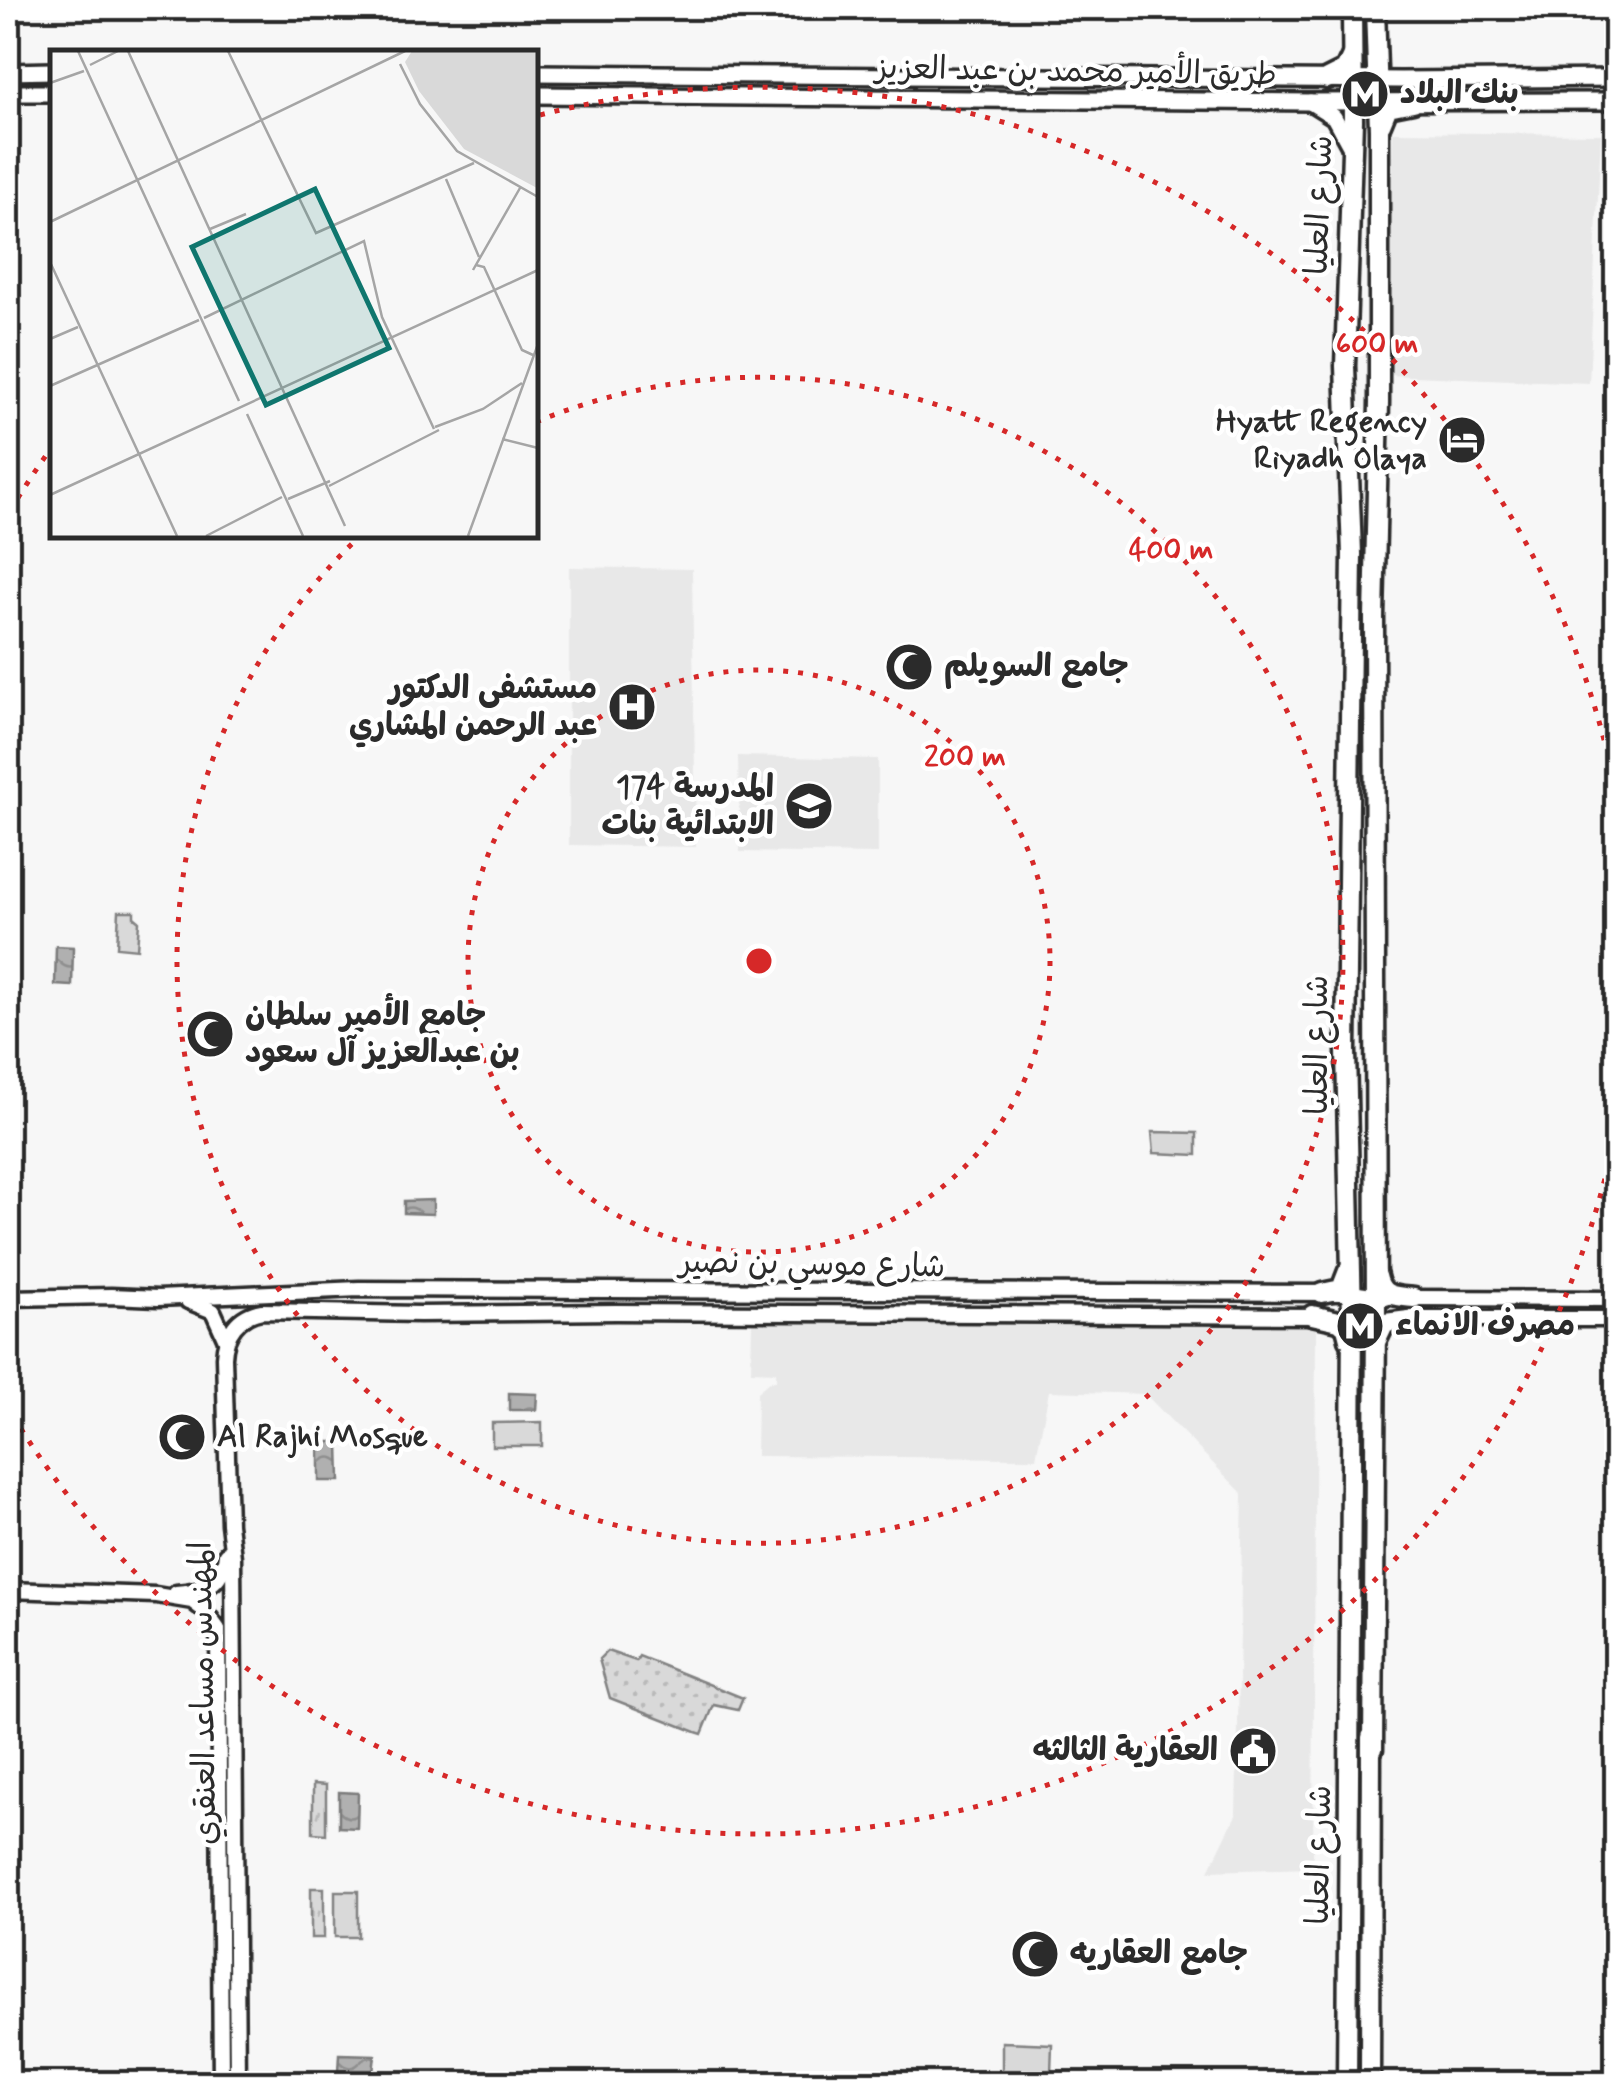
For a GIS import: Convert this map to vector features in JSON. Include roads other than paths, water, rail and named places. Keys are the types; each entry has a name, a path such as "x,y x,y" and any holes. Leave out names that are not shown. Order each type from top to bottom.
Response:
{"main road":[{"name":"شارع العليا","path":"1347,2084 1352,1294 1346,1051 1352,554 1345,366 1352,8"},
{"name":"شارع العليا","path":"1370,2084 1376,1318 1374,618 1378,134 1384,101 1377,80 1374,8"},
{"path":"1352,54 1362,74 1372,74 1375,60"},
{"path":"1328,79 1346,70 1352,54"},
{"path":"1375,60 1388,74 1401,80"},
{"path":"8,72 50,72"},
{"name":"طريق الأمير محمد بن عبد العزيز","path":"538,73 1377,80 1616,78"},
{"path":"795,96 807,90 842,88 847,80 844,75"},
{"path":"1328,79 1344,82 1348,88 1342,97 1329,100"},
{"path":"1384,101 1382,89 1401,80"},
{"path":"8,93 50,93"},
{"name":"طريق الأمير محمد بن عبد العزيز","path":"538,95 1329,100 1352,110 1384,101 1616,101"},
{"path":"1310,102 1334,118 1352,150"},
{"path":"1378,134 1388,107 1413,102"},
{"path":"1352,110 1370,109 1378,134"},
{"path":"1352,554 1357,564 1364,566 1370,566 1376,558"},
{"path":"1351,615 1354,602 1362,596 1370,602 1374,618"},
{"path":"1326,1294 1344,1286 1349,1260"},
{"path":"1375,1267 1379,1288 1384,1293 1414,1298"},
{"path":"1312,1315 1346,1327 1352,1350"},
{"path":"1375,1350 1380,1327 1385,1322 1417,1319"},
{"path":"1352,1350 1355,1324 1366,1322 1372,1327 1375,1350"},
{"path":"1352,1737 1357,1730 1369,1731 1373,1749"}],"street":[{"name":"شارع موسي بن نصير","path":"8,1298 158,1298 359,1289 1616,1299"},
{"path":"1326,1294 1344,1296 1346,1300 1343,1312 1331,1316"},
{"path":"158,1298 206,1306 220,1320 226,1340"},
{"name":"شارع موسي بن نصير","path":"226,1340 242,1318 251,1313 1616,1319"},
{"name":"المهندس مساعد العنقري","path":"226,1340 233,1557 237,2084"},
{"path":"8,1590 156,1595 209,1588 225,1566 229,1524"},
{"name":"المهندس مساعد العنقري","path":"156,1595 192,1602 205,1611 218,1629 221,2084"}],"water":[{"path":"56,946 73,947 72,986 55,985"},
{"path":"433,1200 433,1214 404,1213 404,1201"},
{"path":"509,1393 537,1394 536,1410 509,1410"},
{"path":"319,1442 339,1442 340,1481 319,1481"},
{"path":"339,1792 358,1793 357,1828 339,1827"},
{"path":"339,2054 375,2055 373,2073 338,2072"}],"place":[{"name":"بنك البلاد","path":"1365,94"},
{"name":"Hyatt Regency Riyadh Olaya","path":"1462,440"},
{"name":"جامع السويلم","path":"909,667"},
{"name":"مستشفى الدكتور عبد الرحمن المشاري","path":"632,707"},
{"name":"المدرسة 174 الابتدائية بنات","path":"809,806"},
{"name":"جامع الأمير سلطان بن عبدالعزيز آل سعود","path":"210,1034"},
{"name":"مصرف الانماء","path":"1360,1326"},
{"name":"Al Rajhi Mosque","path":"182,1437"},
{"name":"العقارية الثالثه","path":"1253,1751"},
{"name":"جامع العقاريه","path":"1035,1954"}]}
